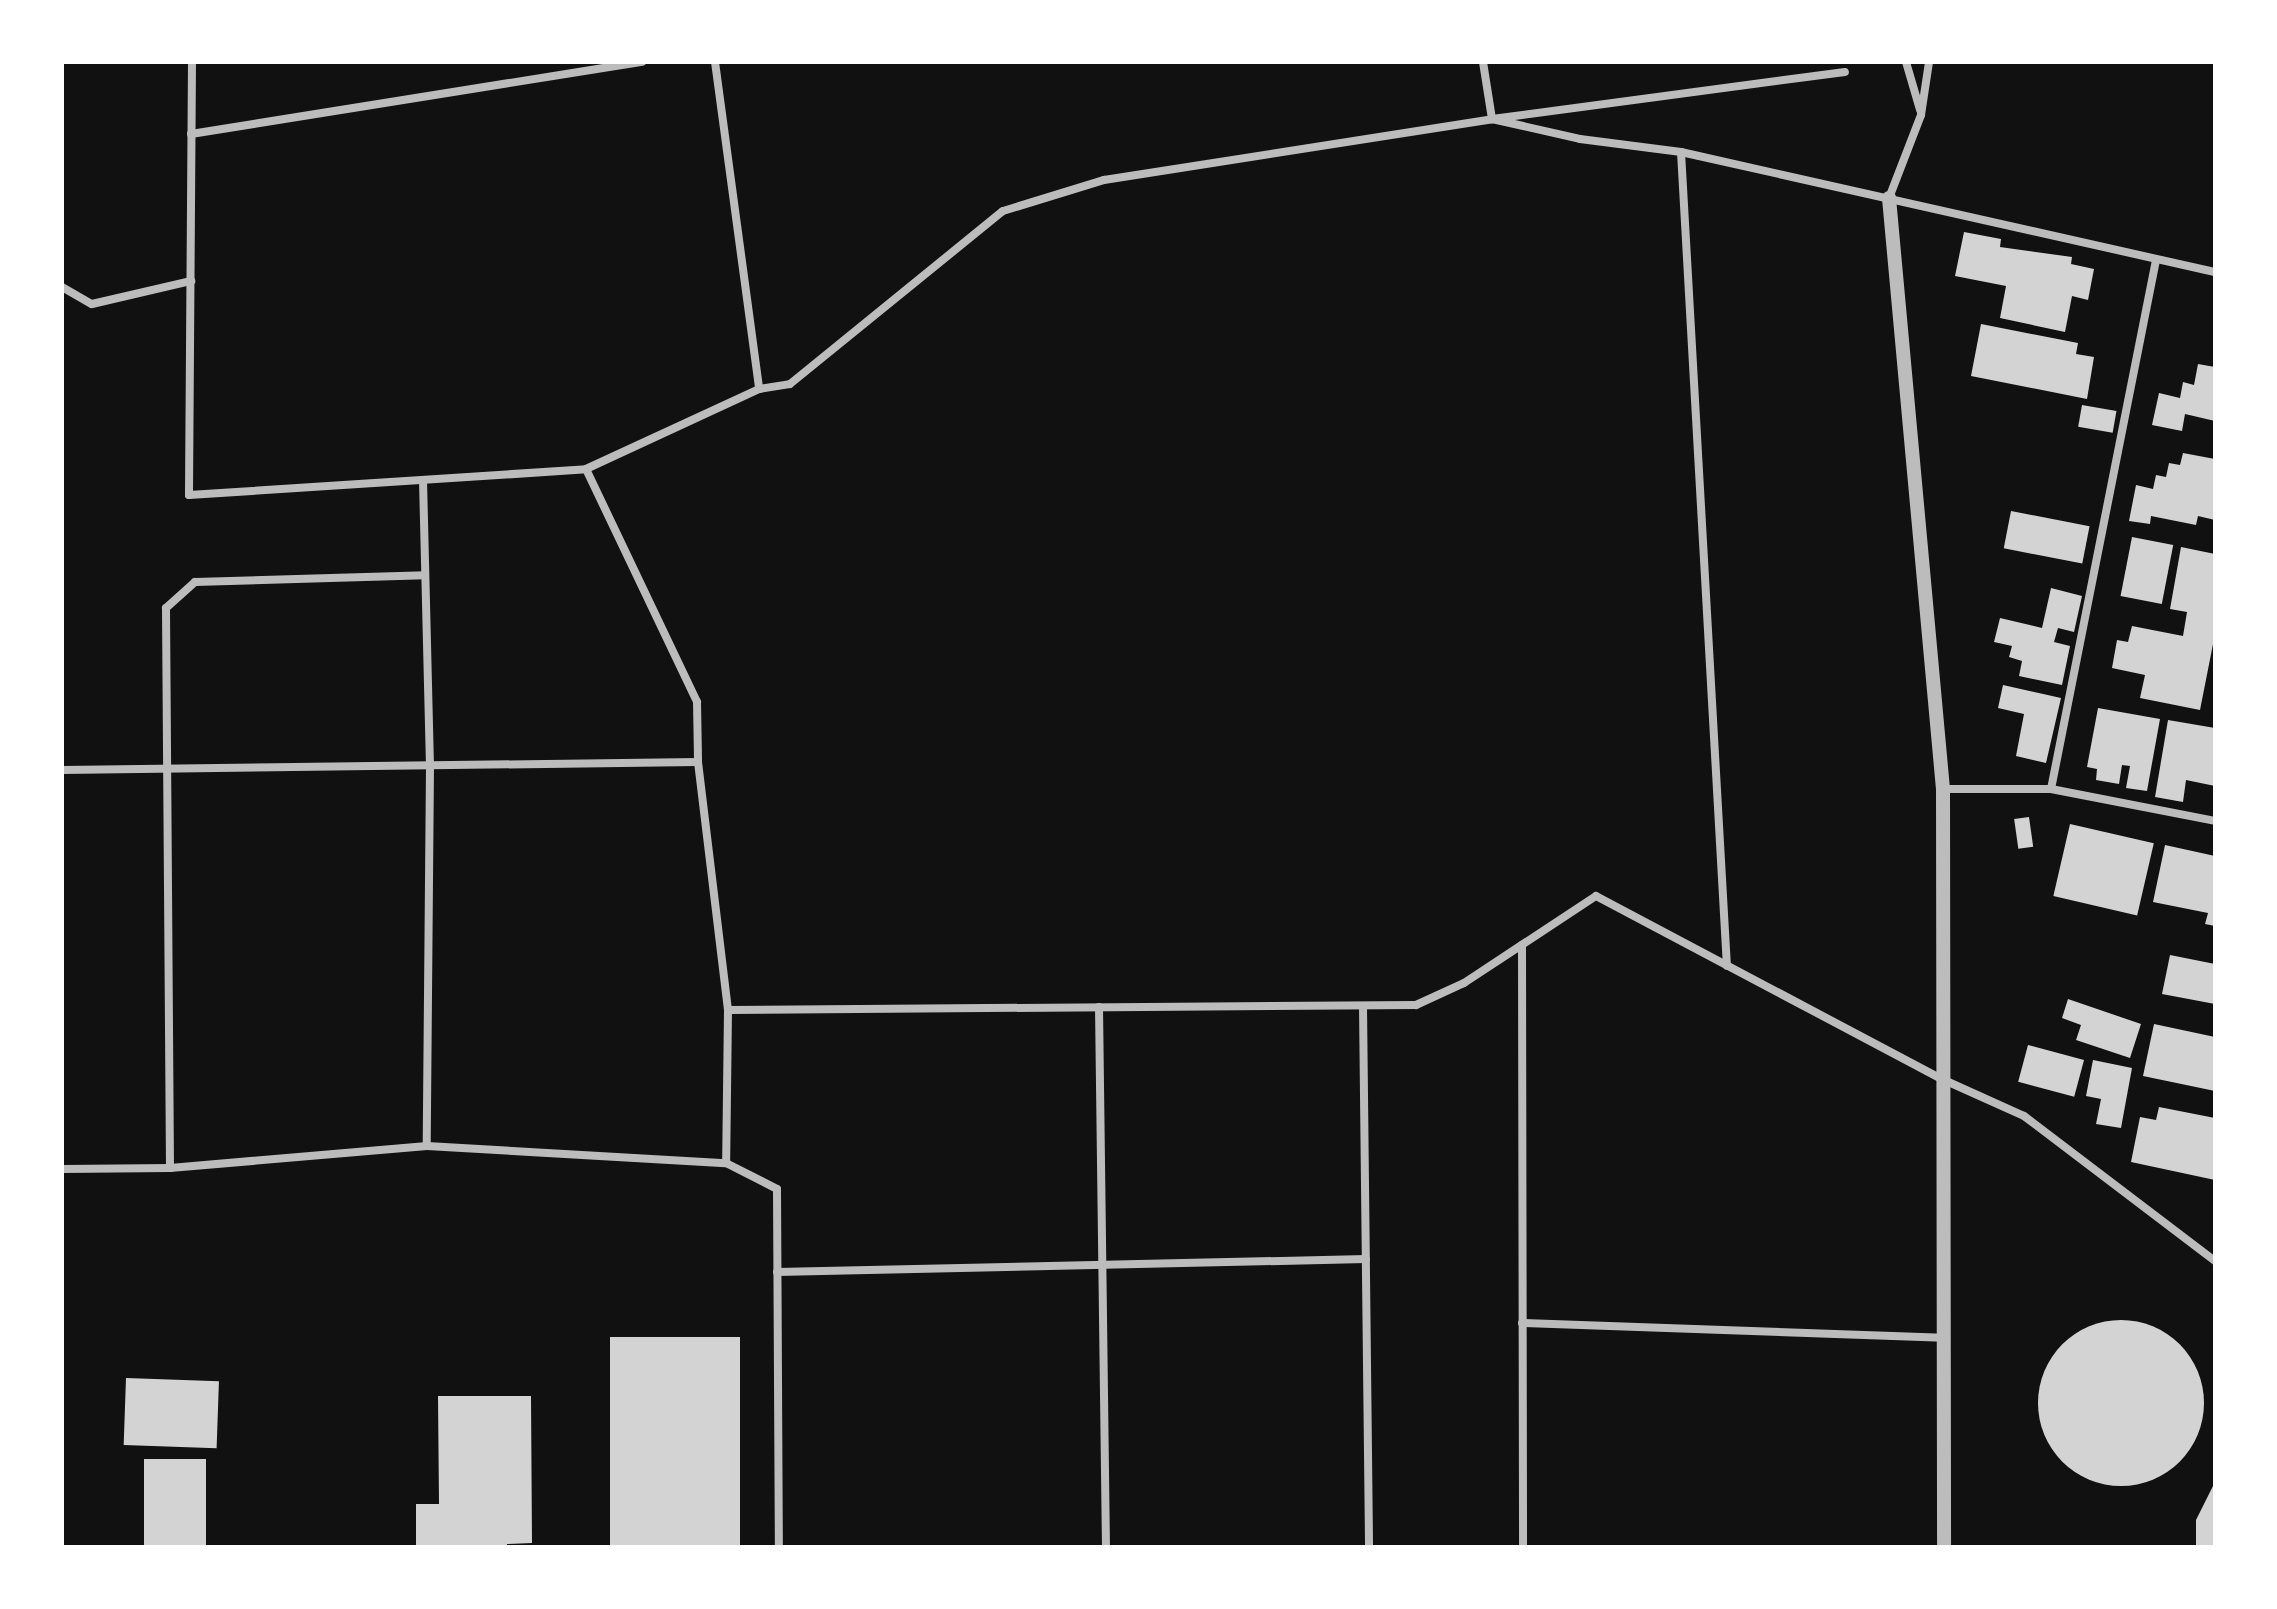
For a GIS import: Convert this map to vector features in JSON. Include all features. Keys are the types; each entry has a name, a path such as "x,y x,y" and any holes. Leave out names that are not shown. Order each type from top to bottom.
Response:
{"street":[{"path":"192,62 189,495 586,469 759,389 790,384 1003,211 1104,180 1492,119 1845,72"},
{"path":"191,134 642,62"},
{"path":"715,62 759,389"},
{"path":"1483,62 1492,119"},
{"path":"1906,62 1921,115"},
{"path":"1929,62 1921,115 1889,198 1943,789 1944,1547"},
{"path":"1492,119 1580,139 1681,152 2215,272"},
{"path":"1681,152 1727,966"},
{"path":"2051,789 2156,260"},
{"path":"62,287 92,304 191,281"},
{"path":"586,469 697,702 698,762 728,1010 726,1163"},
{"path":"423,480 430,766 427,1146"},
{"path":"170,1168 166,608 195,582 425,575"},
{"path":"62,770 698,762"},
{"path":"1943,789 2051,789 2215,821"},
{"path":"728,1010 1416,1005 1464,983 1596,896 1944,1080 2024,1116 2215,1261"},
{"path":"1522,945 1523,1547"},
{"path":"1363,1006 1369,1545"},
{"path":"1099,1007 1106,1547"},
{"path":"62,1169 170,1168 427,1146 726,1163 777,1189 779,1547"},
{"path":"777,1272 1366,1259"},
{"path":"1522,1323 1943,1338"}],"building":[{"path":"1964,232 2001,239 2000,247 2072,257 2071,264 2094,269 2088,300 2072,296 2065,332 2000,318 2006,286 1955,276"},
{"path":"1981,324 2078,343 2076,354 2094,357 2087,399 1971,376"},
{"path":"2198,364 2215,367 2215,421 2185,414 2182,431 2152,425 2159,393 2180,398 2183,382 2194,385"},
{"path":"2082,405 2116,411 2113,433 2078,427"},
{"path":"2183,453 2215,459 2215,520 2198,516 2196,525 2151,516 2150,524 2129,521 2136,485 2153,489 2156,475 2166,477 2169,463 2180,465"},
{"path":"2011,511 2090,526 2082,564 2004,548"},
{"path":"2132,537 2173,545 2162,604 2121,596"},
{"path":"2181,547 2215,554 2215,634 2200,710 2140,698 2145,675 2112,668 2117,640 2128,642 2132,626 2183,636 2187,612 2170,609"},
{"path":"2051,588 2082,596 2074,632 2058,628 2054,642 2070,646 2062,685 2019,676 2022,661 2009,657 2012,646 1994,642 2000,618 2042,628"},
{"path":"2003,685 2061,698 2046,763 2016,756 2024,714 1998,708"},
{"path":"2098,708 2160,719 2147,791 2126,788 2130,766 2122,765 2119,784 2096,780 2097,769 2087,767"},
{"path":"2168,720 2215,728 2215,786 2186,780 2183,802 2155,797"},
{"path":"2029,817 2033,847 2018,849 2014,819"},
{"path":"2070,824 2154,843 2137,915 2053,896"},
{"path":"2165,845 2215,856 2215,926 2205,924 2208,913 2153,902"},
{"path":"2170,955 2215,964 2215,1004 2162,994"},
{"path":"2068,999 2141,1024 2130,1058 2076,1040 2081,1025 2062,1018"},
{"path":"2154,1024 2215,1037 2215,1091 2143,1076"},
{"path":"2028,1045 2084,1060 2074,1097 2018,1082"},
{"path":"2093,1060 2132,1068 2121,1128 2096,1124 2101,1099 2086,1096"},
{"path":"2159,1107 2215,1118 2215,1180 2131,1162 2140,1117 2156,1120"},
{"path":"2121,1320 2153,1327 2179,1345 2197,1371 2204,1403 2197,1435 2179,1461 2153,1479 2121,1486 2089,1479 2063,1461 2045,1435 2038,1403 2045,1371 2063,1345 2089,1327"},
{"path":"610,1337 740,1337 740,1547 610,1547"},
{"path":"126,1378 219,1381 217,1448 124,1445"},
{"path":"438,1396 531,1396 532,1543 507,1544 507,1547 416,1547 416,1504 439,1504"},
{"path":"144,1459 206,1459 206,1547 144,1547"},
{"path":"2215,1482 2215,1547 2196,1547 2196,1520"}]}
